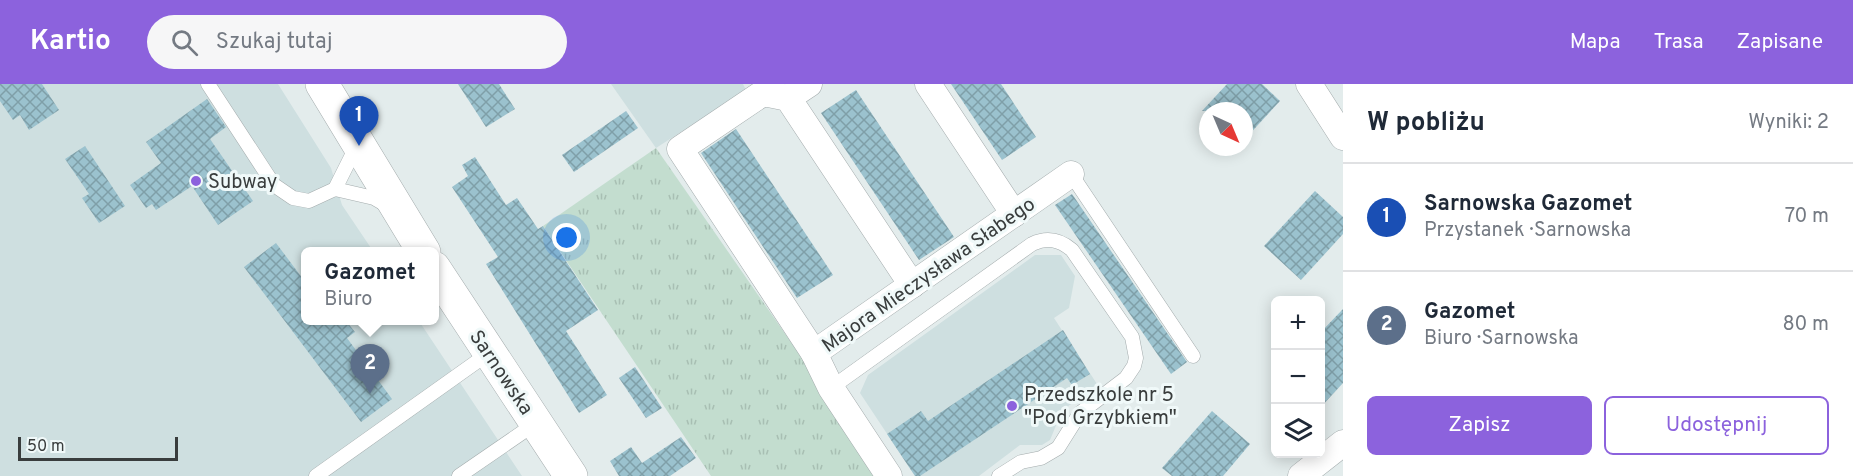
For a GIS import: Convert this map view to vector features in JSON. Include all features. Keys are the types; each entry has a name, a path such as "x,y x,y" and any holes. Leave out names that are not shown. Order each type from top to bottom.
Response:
{"main road":[{"path":"322,84 421,247"},
{"name":"Sarnowska","path":"439,274 570,476"}],"street":[{"path":"928,84 1014,214"},
{"path":"1309,84 1343,136"},
{"path":"814,353 680,149 763,93 799,91 912,285"},
{"name":"Majora Mieczysława Słabego","path":"889,476 831,388 814,353 1071,174"},
{"path":"1301,476 1343,443"}],"lane":[{"path":"208,84 274,185 293,198 309,201 335,189 374,198 401,213"},
{"path":"335,189 351,157 355,140"},
{"path":"1071,174 1193,356"},
{"path":"831,388 1032,244 1048,239 1064,244 1072,250 1132,337 1136,348 1134,366 1125,378 1080,412 1058,448 1041,458 1021,462 999,476"},
{"path":"316,476 489,353"},
{"path":"459,476 536,423"}],"shaded area":[{"path":"0,84 278,84 331,168 342,205 370,247 301,247 301,325 422,325 522,476 0,476"},
{"path":"611,84 743,84 746,90 656,148"},
{"path":"1035,255 1061,255 1075,276 1069,308 1054,318 1097,384 1062,411 1050,440 1042,445 1020,445 979,476 915,476 860,393 868,375"}],"green space":[{"path":"656,148 811,371 878,476 711,476 543,226"}],"building":[{"path":"0,84 42,84 59,110 29,130 20,115 13,120 0,101"},
{"path":"458,84 499,84 515,109 486,127"},
{"path":"951,84 1001,84 1036,137 1002,160"},
{"path":"1227,84 1262,84 1280,101 1253,130 1253,102 1210,102"},
{"path":"856,90 954,237 919,260 821,113"},
{"path":"207,99 226,127 210,139 253,201 218,225 192,186 156,210 152,204 146,208 130,185 161,163 146,142"},
{"path":"626,111 638,128 574,172 562,155"},
{"path":"736,129 833,275 797,298 701,153"},
{"path":"85,146 125,206 99,223 82,198 89,194 65,159"},
{"path":"475,157 506,205 517,198 538,229 543,226 598,310 566,331 607,395 579,413 486,264 498,257 452,187 468,176 462,165"},
{"path":"1315,191 1343,217 1343,234 1301,280 1264,246"},
{"path":"1072,194 1187,362 1171,374 1055,205"},
{"path":"276,243 301,276 301,325 349,325 355,332 347,338 392,399 361,422 244,267"},
{"path":"1343,309 1343,383 1325,403 1325,350 1325,328"},
{"path":"1063,330 1090,374 1072,385 1067,378 920,476 915,476 887,434 921,411 928,421"},
{"path":"635,367 662,408 646,418 619,378"},
{"path":"1212,411 1250,444 1223,476 1172,476 1162,468"},
{"path":"681,437 696,458 670,476 619,476 610,461 631,447 642,463"}],"place":[{"name":"Sarnowska Gazomet","path":"359,146"},
{"name":"Subway","path":"196,181"},
{"name":"Gazomet","path":"370,394"},
{"name":"Przedszkole nr 5 \"Pod Grzybkiem\"","path":"1012,406"}]}
